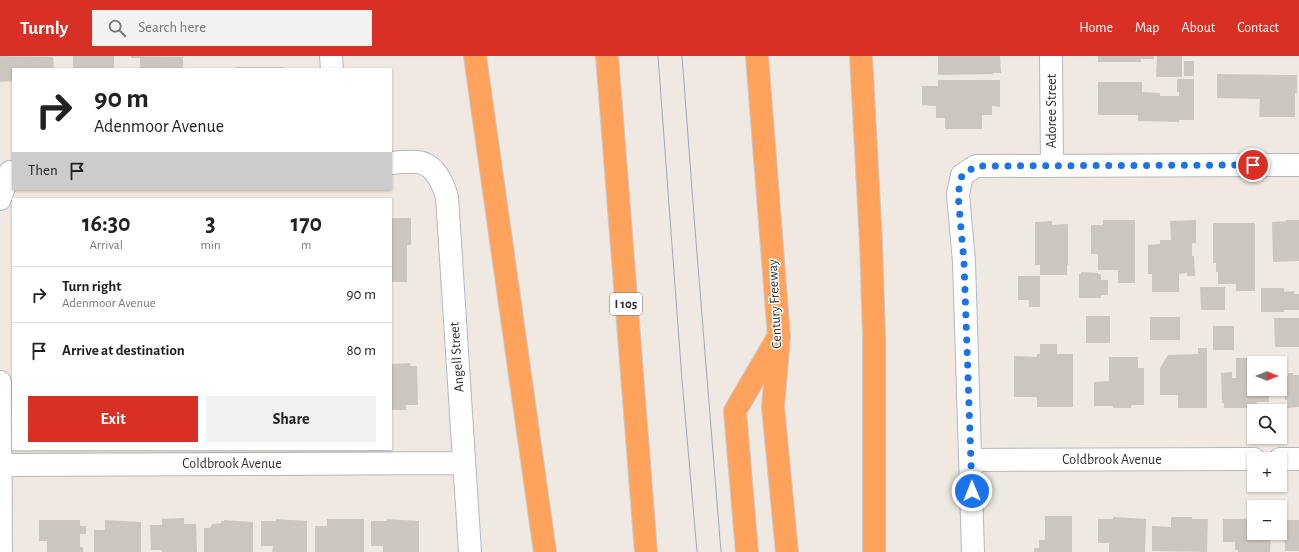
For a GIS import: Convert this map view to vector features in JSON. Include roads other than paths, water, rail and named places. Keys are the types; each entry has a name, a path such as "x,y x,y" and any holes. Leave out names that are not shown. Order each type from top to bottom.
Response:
{"highway":[{"path":"475,56 545,552"},
{"name":"I 105","path":"607,56 646,552"},
{"name":"Century Freeway","path":"757,56 779,337 773,407 787,552"},
{"path":"861,56 874,335 874,552"},
{"path":"747,552 736,411 779,337"}],"street":[{"path":"331,56 332,68"},
{"name":"Adoree Street","path":"1051,56 1052,166"},
{"name":"Angell Street","path":"392,163 418,162 430,167 440,180 447,197 470,552"},
{"path":"973,552 964,262 958,194 962,175 976,166 1299,165"},
{"path":"0,199 8,170"},
{"path":"0,382 1,552"},
{"name":"Coldbrook Avenue","path":"971,460 1247,459"},
{"path":"1287,459 1299,459"},
{"name":"Coldbrook Avenue","path":"0,465 464,463"}],"tram line":[{"path":"658,56 682,380 697,552"},
{"path":"682,56 721,552"}]}
